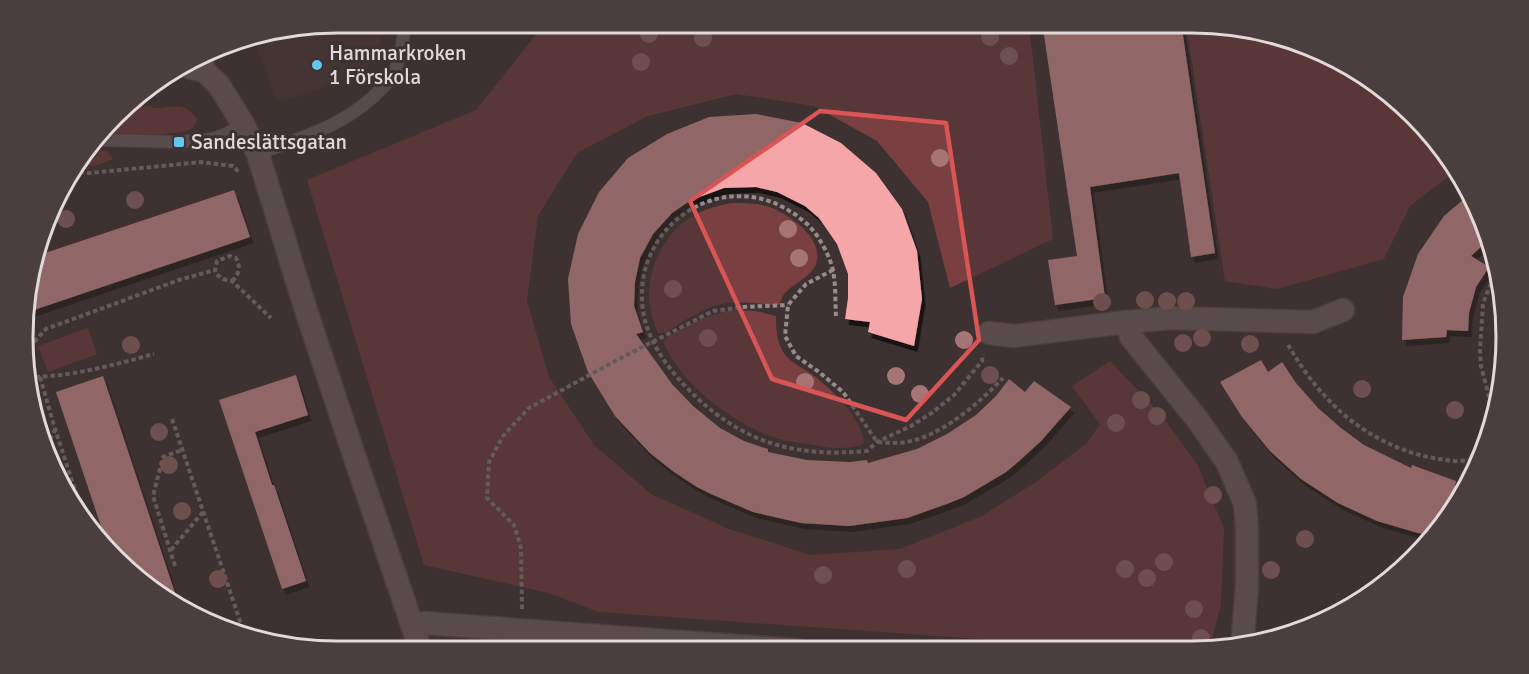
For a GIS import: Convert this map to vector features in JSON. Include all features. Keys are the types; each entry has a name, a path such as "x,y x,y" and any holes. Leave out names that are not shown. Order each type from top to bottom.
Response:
{"street":[{"path":"200,65 219,85 243,124 261,163 309,318 418,641"},
{"path":"989,333 1014,336 1171,318 1313,322 1343,310"},
{"path":"1126,322 1131,337 1197,419 1227,462 1245,504 1247,586 1243,636"},
{"path":"413,627 424,623 523,631 546,641"},
{"path":"561,641 614,637 670,641"}],"lane":[{"path":"261,163 328,128 354,112 375,95 393,75 401,51 403,33"},
{"path":"105,140 179,142 212,139 243,124"}],"path":[{"path":"82,172 201,162 233,166 240,172 243,180 261,163"},
{"path":"836,316 833,270 823,246 810,226 772,202 748,197 725,197 689,210 662,235 649,258 644,274 642,298 647,328 666,364 684,385 718,416 749,436 775,445 821,453 841,454 867,451 877,442 911,426 933,412 954,395 982,361 989,333"},
{"path":"232,281 237,277 239,268 236,258 230,256 217,261 216,274 232,281 271,318"},
{"path":"33,343 46,329 179,280 215,270"},
{"path":"833,270 806,284 788,305 785,336 796,356 843,392 877,442 894,444 915,440 936,431 982,399 1003,378"},
{"path":"1489,399 1481,366 1480,351 1483,303 1491,284"},
{"path":"523,631 521,548 514,525 486,498 489,462 503,436 529,408 713,311 788,305"},
{"path":"1274,321 1307,374 1325,397 1352,421 1384,441 1418,455 1447,461 1470,460"},
{"path":"36,377 93,370 154,354"},
{"path":"40,377 75,491"},
{"path":"172,418 242,626"},
{"path":"50,438 55,429"},
{"path":"175,566 153,496 163,457 182,450"},
{"path":"170,550 203,512"}],"highlighted area":[{"path":"820,111 946,123 979,340 906,420 772,379 690,201"}],"shaded area":[{"name":"Hammarkroken 1 Förskola","path":"380,33 381,55 358,75 278,103 256,44 317,34"},
{"path":"537,33 1030,33 1053,239 950,288 928,202 877,141 814,106 736,94 648,116 577,153 538,216 527,301 549,377 594,445 651,494 729,529 811,555 900,549 982,516 1036,482 1087,443 1100,424 1072,386 1110,361 1162,416 1197,464 1224,528 1221,605 1211,640 1008,641 599,612 549,593 424,565 307,180 476,110"},
{"path":"1188,33 1232,36 1271,43 1326,64 1361,84 1392,108 1421,137 1449,176 1410,206 1384,259 1277,289 1225,281"},
{"path":"151,105 153,108 177,106 186,109 197,119 194,127 184,132 143,136 110,134 138,107"},
{"path":"96,152 108,152 113,159 95,166 86,165"},
{"path":"732,203 770,207 797,223 812,239 816,249 817,258 814,268 785,293 779,305 740,303 717,305 669,330 658,333 650,308 649,288 652,271 666,241 691,217"},
{"path":"732,310 756,311 776,316 778,337 783,352 792,362 821,381 845,405 862,432 864,442 862,445 849,448 828,447 780,439 746,425 711,402 696,388 682,373 663,341 696,322"},
{"path":"88,328 97,354 48,372 38,346"}],"building":[{"path":"1044,33 1183,33 1215,253 1191,257 1179,173 1090,187 1105,298 1055,305 1048,260 1077,256"},
{"path":"756,114 802,123 841,143 876,173 902,209 917,251 922,299 914,346 868,332 870,322 845,319 848,274 837,244 819,218 805,206 777,192 756,187 724,188 691,200 672,213 653,234 640,258 635,282 634,306 643,332 636,334 672,384 693,406 720,428 744,441 768,449 768,452 807,460 850,462 867,460 868,463 917,449 947,434 976,415 996,396 1009,379 1025,392 1034,381 1071,407 1041,441 1006,472 964,497 907,518 849,526 801,523 753,512 697,487 650,453 615,416 588,372 571,324 568,279 578,234 599,192 628,158 667,134 709,117"},
{"path":"234,190 250,237 35,310 45,253"},
{"path":"1463,200 1482,246 1471,256 1488,266 1476,287 1469,313 1468,331 1447,330 1446,337 1402,340 1403,297 1418,254 1444,216"},
{"path":"1261,360 1268,372 1282,362 1296,383 1318,408 1341,428 1364,445 1411,468 1412,465 1456,481 1454,490 1424,534 1377,521 1338,503 1301,479 1270,451 1242,417 1220,382"},
{"path":"296,375 308,415 255,432 306,581 282,589 219,400"},
{"path":"103,376 175,594 137,566 102,530 56,392"}],"place":[{"name":"Hammarkroken 1 Förskola","path":"317,65"},
{"name":"Sandeslättsgatan","path":"179,142"}]}
